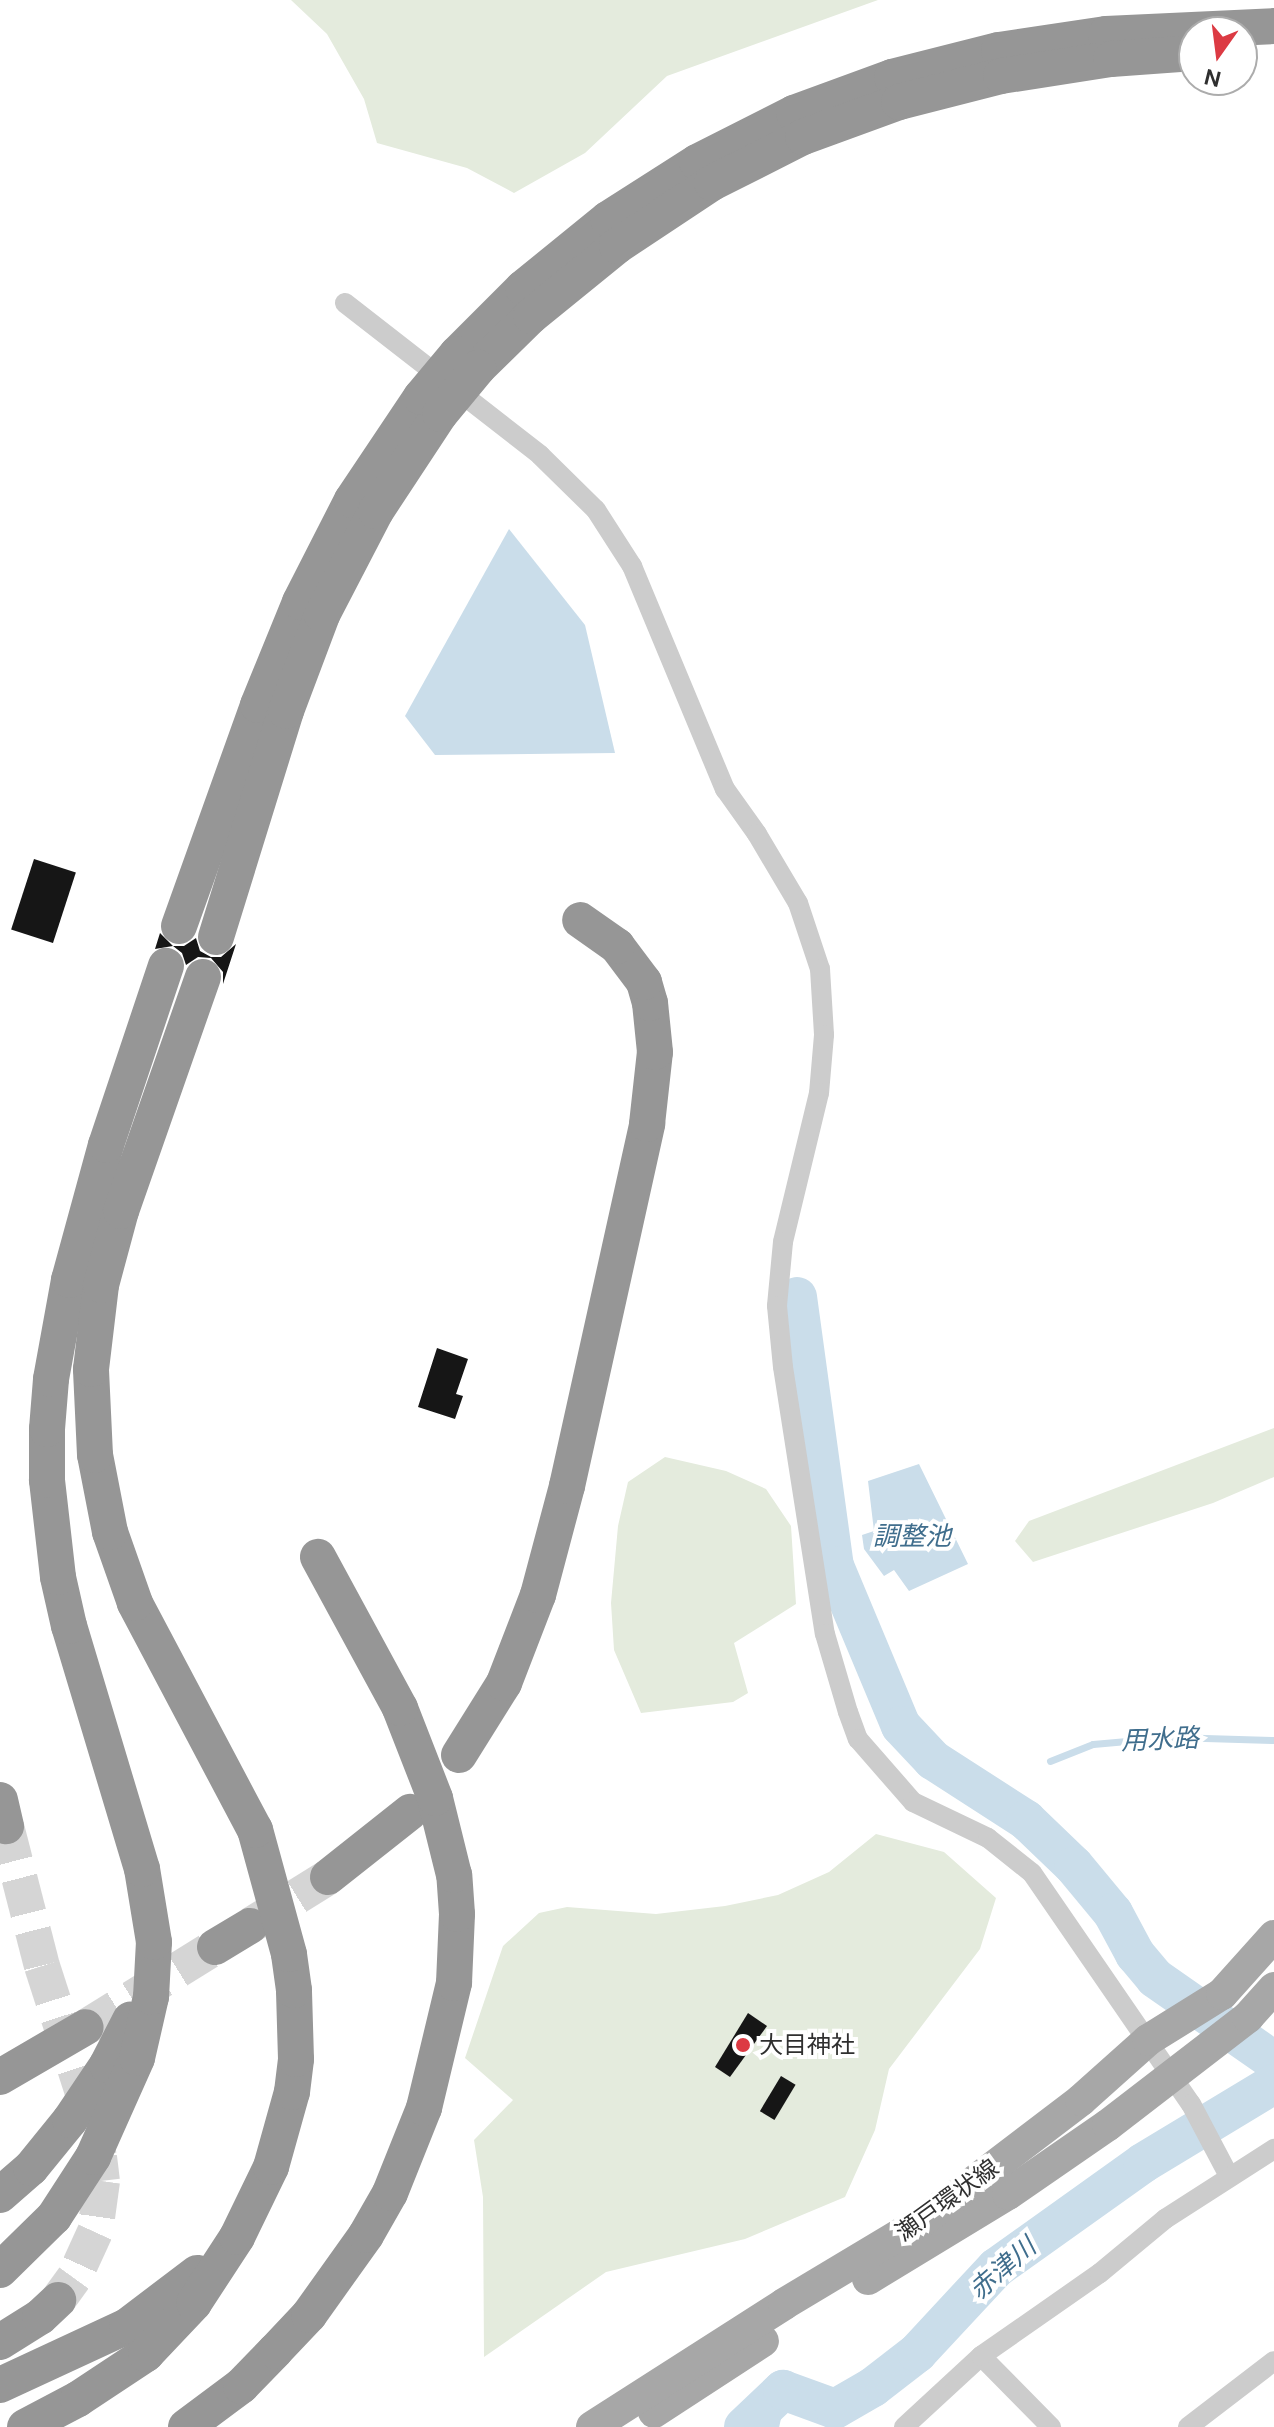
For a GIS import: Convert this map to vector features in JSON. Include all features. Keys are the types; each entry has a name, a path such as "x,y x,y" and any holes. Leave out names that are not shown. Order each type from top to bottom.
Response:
{"highway":[{"path":"179,926 258,705 300,602 352,500 468,361 523,288 608,219 697,162 745,135 819,103 945,62 1037,43 1106,34 1274,26"},
{"path":"468,361 531,316 617,246 712,183 803,137 899,102 1001,76 1111,59 1178,54"},
{"path":"216,937 286,711 322,615 431,406"},
{"path":"459,1755 504,1683 538,1595 567,1486 647,1124 655,1052 650,1003 644,982 617,946 580,920"},
{"path":"0,2270 30,2244 75,2187 125,2090 151,1997 154,1942 149,1905 69,1626 51,1526 47,1429 51,1379 72,1267 106,1145 166,966"},
{"path":"25,2427 114,2376 171,2330 217,2272 256,2200 282,2131 296,2059 294,1990 286,1940 255,1830 239,1793 152,1639 122,1569 102,1495 91,1411 94,1327 109,1251 203,977"},
{"path":"186,2427 241,2386 309,2315 366,2235 390,2193 424,2108 454,1983 457,1914 454,1875 435,1798 400,1708 318,1557"},
{"path":"328,1877 410,1812"},
{"path":"0,2195 51,2145 119,2042 146,1965 149,1905"},
{"path":"215,1947 250,1926"},
{"path":"0,2077 86,2027"},
{"path":"0,2385 82,2350 161,2304 211,2259 256,2200"},
{"path":"0,2342 40,2317 58,2300"}],"main road":[{"name":"瀬戸環状線","path":"592,2427 784,2304 921,2222 1081,2100 1148,2040 1222,1994 1274,1936"},
{"name":"瀬戸環状線","path":"629,2427 791,2322 1008,2194 1203,2053 1248,2017 1274,1988"}],"street":[{"path":"345,303 540,455 596,510 632,566 725,789 757,834 798,903 820,969 824,1035 819,1093 783,1242 777,1306 783,1367 835,1674 858,1739 913,1802 988,1838 1032,1873 1173,2076 1229,2176"},
{"path":"904,2427 981,2356 1029,2326 1165,2219 1274,2149"},
{"path":"981,2356 1051,2427"},
{"path":"1188,2427 1274,2361"}],"shaded area":[{"path":"291,0 878,0 667,76 585,153 514,193 467,168 377,143 364,99 327,34"},
{"path":"1274,1428 1274,1477 1213,1503 1033,1562 1015,1541 1029,1521"},
{"path":"665,1457 726,1471 766,1489 791,1526 796,1604 734,1643 748,1693 733,1702 641,1713 614,1650 611,1603 618,1526 628,1482"},
{"path":"876,1834 944,1852 996,1898 980,1949 889,2069 875,2130 845,2197 745,2239 606,2272 484,2357 483,2197 474,2140 513,2100 465,2058 503,1946 539,1913 567,1907 656,1914 725,1906 778,1895 829,1872"}],"water":[{"path":"509,529 585,625 615,753 435,755 405,716"},
{"name":"調整池","path":"919,1464 968,1564 909,1591 894,1570 884,1576 864,1549 862,1535 874,1531 868,1481"}],"building":[{"path":"34,859 76,873 53,943 11,929"},
{"path":"160,933 173,946 155,949"},
{"path":"196,938 200,951 211,957 221,957 236,944 223,984 223,972 211,958 198,957 186,965 182,953 173,946 184,946"},
{"path":"437,1348 468,1359 456,1394 463,1396 455,1419 418,1407"},
{"name":"大目神社","path":"748,2013 767,2026 730,2077 715,2067"},
{"path":"781,2076 796,2085 774,2120 760,2111"}],"waterway":[{"path":"797,1297 834,1566 901,1726 933,1760 1026,1820 1074,1866 1113,1913 1135,1954 1155,1978 1274,2061"},
{"name":"用水路","path":"1050,1761 1093,1744 1172,1737 1274,1740"},
{"name":"赤津川","path":"744,2427 783,2390 835,2409 873,2387 917,2353 996,2268 1143,2163 1274,2084"},
{"path":"775,2427 783,2390"}],"tunnel":[{"path":"6,1826 42,1966 82,2090 102,2181 95,2232 74,2278 58,2300"},
{"path":"251,1925 328,1877"},
{"path":"86,2027 215,1947"}],"place":[{"name":"大目神社","path":"743,2045"}]}
